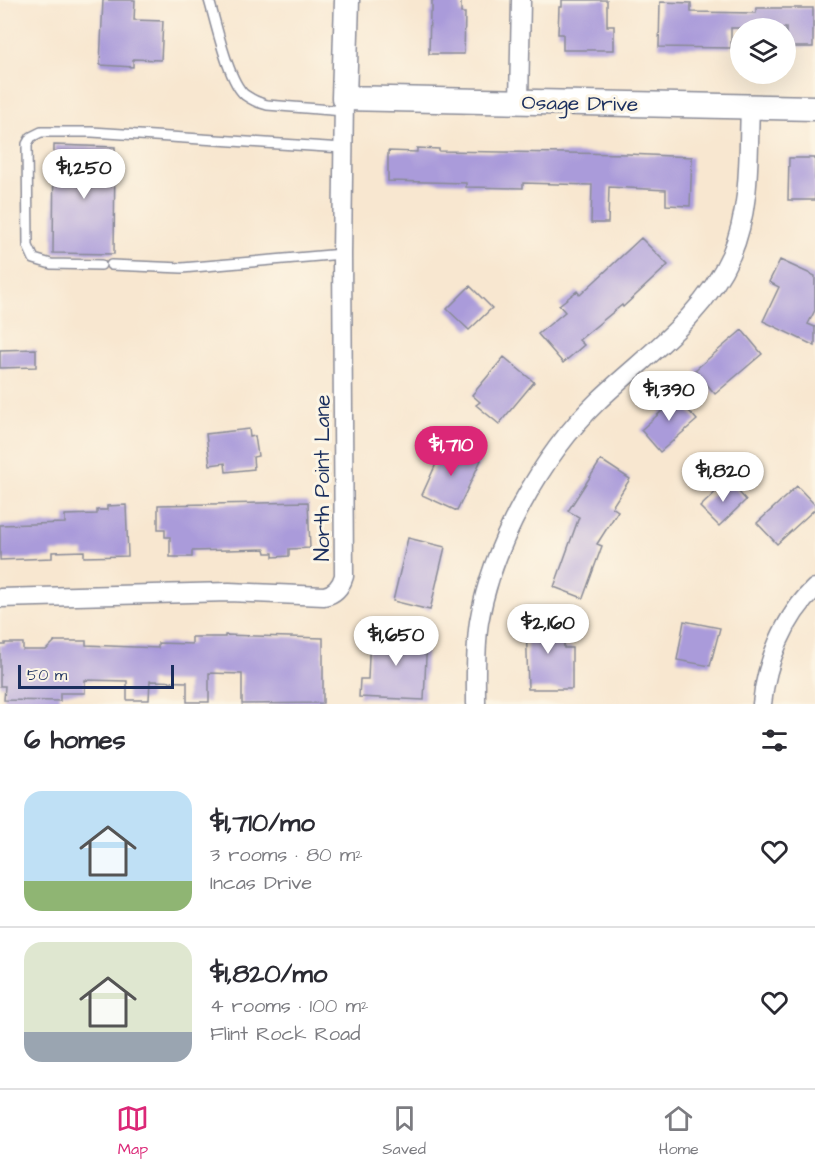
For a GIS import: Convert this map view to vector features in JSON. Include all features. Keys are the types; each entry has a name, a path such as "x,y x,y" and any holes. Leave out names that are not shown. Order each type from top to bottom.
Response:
{"street":[{"path":"344,104 347,0"},
{"path":"519,102 521,0"},
{"name":"Osage Drive","path":"344,104 519,102 815,108"},
{"name":"North Point Lane","path":"0,598 229,592 324,596 330,595 341,586 345,576 342,254 344,104"},
{"path":"476,704 479,623 486,595 517,514 532,484 574,426 598,401 691,317 717,282 731,254 745,203 750,107"},
{"path":"762,704 763,688 775,647 793,615 815,588"}],"lane":[{"path":"210,0 233,78 245,95 267,105 344,104"},
{"path":"101,265 51,264 34,259 28,246 27,144 31,136 41,132 92,132 343,148"},
{"path":"111,265 182,268 342,254"}],"building":[{"path":"103,0 135,0 134,20 163,21 161,60 133,59 133,67 100,65"},
{"path":"432,0 461,0 461,13 465,13 464,54 429,54"},
{"path":"562,0 607,0 607,26 614,26 614,50 563,50 563,34 558,34 559,7 562,7"},
{"path":"660,2 691,3 691,12 756,13 756,8 813,8 813,47 796,47 796,18 730,18 730,48 659,47"},
{"path":"54,145 115,147 114,254 53,253"},
{"path":"417,148 439,149 439,151 692,157 690,206 666,205 666,190 609,187 608,223 591,223 592,185 523,183 523,188 466,187 466,183 388,181 388,151 417,152"},
{"path":"789,158 815,158 815,200 788,200"},
{"path":"641,238 668,265 623,307 622,305 579,340 584,345 563,363 538,334 565,312 559,305 577,291 580,295"},
{"path":"780,260 815,276 815,310 808,324 815,327 815,346 763,321 779,287 769,282"},
{"path":"470,286 492,308 469,330 447,309"},
{"path":"742,330 762,354 715,394 695,370"},
{"path":"36,349 36,367 0,368 0,350"},
{"path":"504,357 534,382 499,424 476,405 480,402 472,395"},
{"path":"672,392 697,420 660,452 641,430 662,411 656,405"},
{"path":"249,429 250,437 255,436 258,456 253,457 254,469 226,472 225,463 210,465 206,434"},
{"path":"445,444 481,460 457,511 422,495"},
{"path":"601,460 630,479 612,507 618,511 597,544 602,546 583,598 554,587 579,517 568,511"},
{"path":"728,480 746,500 719,526 700,507"},
{"path":"797,486 815,505 815,509 777,544 757,523"},
{"path":"308,502 310,548 289,549 289,556 273,557 273,553 266,553 265,549 192,551 192,557 170,557 170,537 165,537 165,529 158,529 158,505"},
{"path":"126,505 128,556 84,557 84,551 52,552 52,558 0,560 0,525 65,523 65,515 97,514 97,510 107,510 107,506"},
{"path":"408,538 445,547 430,610 393,601"},
{"path":"526,618 564,618 564,648 572,648 572,689 528,689"},
{"path":"684,621 720,628 710,666 677,660"},
{"path":"370,633 427,636 424,700 359,697 360,679 368,679"},
{"path":"225,635 323,638 323,703 242,704 242,674 209,673 209,702 187,702 187,682 150,681 149,700 127,700 127,681 85,680 85,693 60,693 60,701 4,700 5,686 0,686 0,645 5,645 5,643 23,643 23,650 46,650 55,641 86,641 86,645 158,648 158,643 192,644 192,637 225,637"}]}
